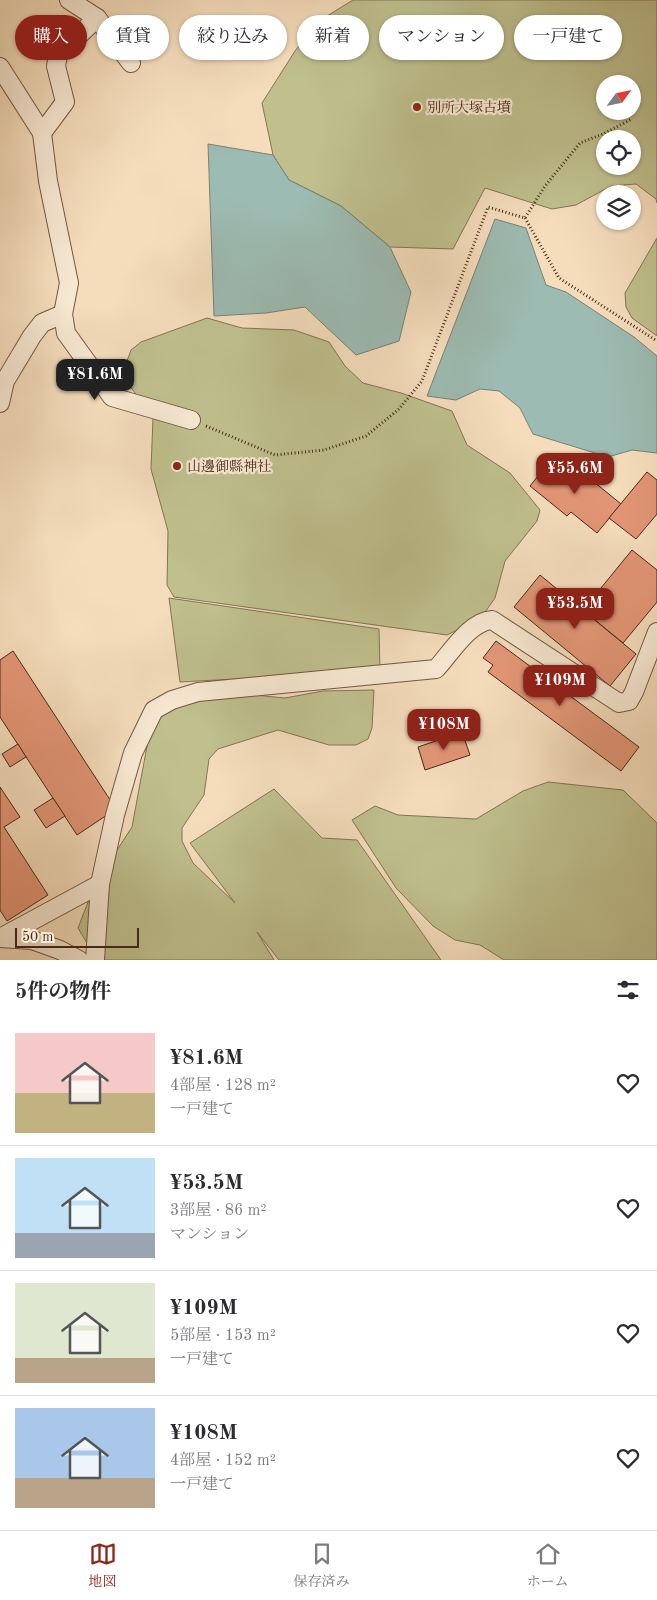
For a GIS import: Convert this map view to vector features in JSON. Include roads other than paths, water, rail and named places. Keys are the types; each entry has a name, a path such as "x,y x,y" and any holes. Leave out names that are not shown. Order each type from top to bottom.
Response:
{"street":[{"path":"69,0 96,18 131,63"},
{"path":"42,133 65,102 56,66 58,55 96,18"},
{"path":"0,67 42,133 48,181 70,283 63,314 66,333 112,397 191,420"},
{"path":"0,403 5,381 32,336 42,323 63,314"},
{"path":"95,960 100,884 115,815 133,754 154,710 172,700 198,692 436,670 475,626 484,620 492,620 619,703 628,700 634,692 657,632"},
{"path":"0,938 100,884"},
{"path":"0,938 32,940 60,950 78,960"}],"water":[{"path":"208,144 273,155 289,180 341,206 390,247 411,292 399,341 356,355 305,307 266,313 214,316"},
{"path":"495,219 526,228 546,285 566,292 634,337 657,356 657,453 632,450 608,457 533,434 520,408 499,391 480,389 456,400 427,396"}],"place":[{"name":"別所大塚古墳","path":"417,107"},
{"name":"山邊御縣神社","path":"177,466"}]}
